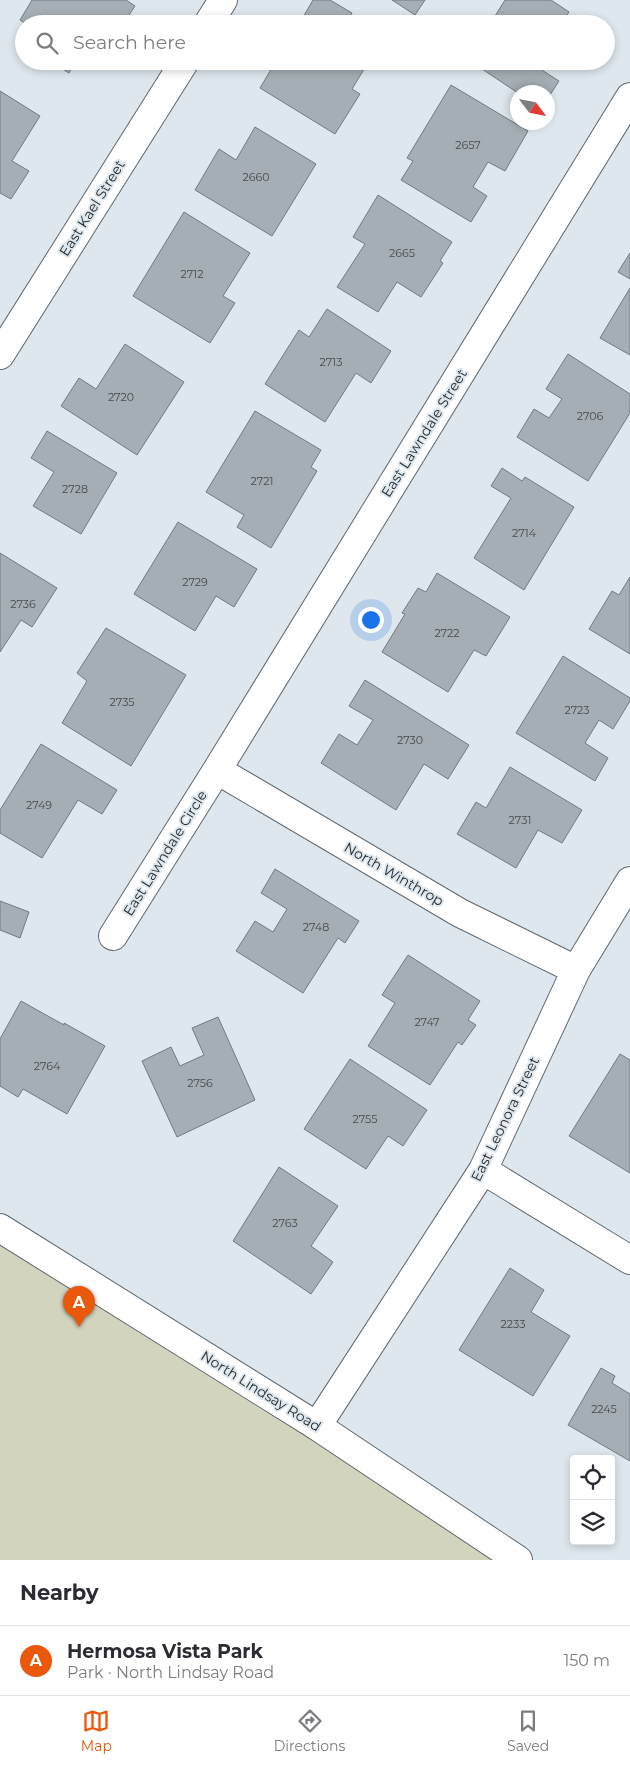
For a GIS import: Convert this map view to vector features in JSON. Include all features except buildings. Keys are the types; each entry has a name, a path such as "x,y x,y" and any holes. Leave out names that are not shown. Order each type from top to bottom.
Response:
{"street":[{"path":"214,15 223,0"},
{"name":"East Kael Street","path":"0,355 179,70"},
{"name":"East Lawndale Street","path":"217,770 630,97"},
{"name":"East Lawndale Circle","path":"113,936 217,770"},
{"name":"North Winthrop","path":"217,770 460,913 576,970"},
{"name":"East Leonora Street","path":"317,1426 483,1170 576,970 630,881"},
{"path":"483,1170 630,1260"},
{"name":"North Lindsay Road","path":"0,1228 317,1426 518,1560"}],"green space":[{"path":"0,1228 518,1560 0,1560"}],"place":[{"name":"Hermosa Vista Park","path":"79,1327"}]}
